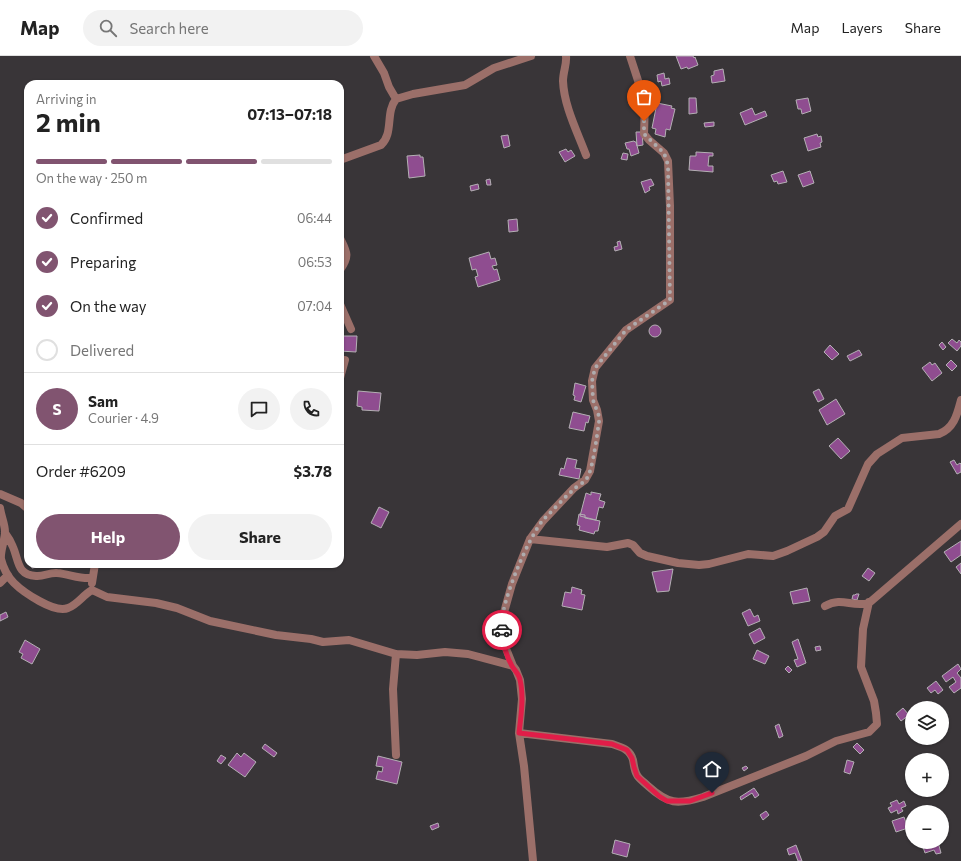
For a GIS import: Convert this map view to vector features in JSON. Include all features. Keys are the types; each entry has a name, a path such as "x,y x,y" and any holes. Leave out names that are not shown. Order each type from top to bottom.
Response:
{"street":[{"path":"374,56 396,99"},
{"path":"344,159 381,145 386,141 388,136 391,108 396,99 413,94 465,85 494,68 531,56"},
{"path":"566,56 567,62 563,79 565,94 586,155"},
{"path":"533,861 524,766 519,733 522,699 520,680 503,641 500,623 512,584 530,539 543,521 574,488 587,478 590,471 599,422 599,416 593,400 592,381 595,368 626,330 670,300 670,206 668,161 664,153 644,134 645,102 630,56"},
{"path":"344,247 347,258 344,263"},
{"path":"344,313 351,329"},
{"path":"530,539 607,547 628,543 633,545 640,553 647,556 678,563 699,565 709,564 748,554 772,556 787,551 817,537 824,532 835,516 848,509 868,464 877,454 902,438 945,432 952,426 959,413 961,400"},
{"path":"0,494 24,506"},
{"path":"0,508 5,533 13,545 20,568 23,572 30,576 37,577 53,573 85,579 91,578"},
{"path":"825,606 832,602 838,601 862,604 869,602 961,524"},
{"path":"5,533 0,558 8,575 14,583 29,595 54,607 67,609 92,590"},
{"path":"51,568 53,573"},
{"path":"92,590 91,578 94,568"},
{"path":"0,583 8,575"},
{"path":"92,590 107,597 156,603 177,608 210,620 266,633 323,642 349,640 396,654 416,655 445,652 468,654 513,666"},
{"path":"519,733 612,744 622,747 627,750 632,758 637,776 659,796 667,801 690,801 702,797 806,756 836,741 869,732 877,724 874,701 861,667 863,629 869,602"},
{"path":"396,654 393,689 396,755"}],"building":[{"path":"676,56 693,56 694,58 695,57 698,65 688,69 687,67 681,69"},
{"path":"723,69 725,81 712,83 711,76 714,75 714,71"},
{"path":"664,73 665,79 669,78 670,84 662,86 661,81 658,82 657,75"},
{"path":"689,98 696,98 697,113 689,114"},
{"path":"808,98 811,111 802,114 801,109 798,109 796,100"},
{"path":"657,103 672,106 671,108 675,109 670,130 666,129 665,137 655,134 656,129 652,128"},
{"path":"752,108 755,115 765,111 767,116 745,125 740,113"},
{"path":"714,122 714,126 705,127 704,123"},
{"path":"636,132 642,132 643,145 637,146"},
{"path":"817,134 818,137 821,136 821,147 808,151 804,138"},
{"path":"508,135 510,146 504,148 501,136"},
{"path":"636,142 639,153 631,156 625,143"},
{"path":"566,149 568,152 571,150 575,156 565,162 559,152"},
{"path":"696,152 713,153 713,156 709,156 708,166 713,166 713,172 689,170 690,156 696,156"},
{"path":"623,153 628,154 627,160 621,159"},
{"path":"420,155 420,157 423,157 425,176 409,178 407,156"},
{"path":"783,171 787,182 778,184 777,181 774,182 771,175"},
{"path":"810,171 814,183 803,187 798,175"},
{"path":"490,179 491,185 487,185 486,180"},
{"path":"651,179 654,185 649,187 650,190 645,193 641,182"},
{"path":"478,184 479,189 471,191 470,186"},
{"path":"517,219 518,231 509,232 508,220"},
{"path":"620,241 622,249 615,251 614,247 618,246 617,242"},
{"path":"489,252 491,259 495,258 497,265 492,266 494,270 497,269 500,280 478,287 475,277 478,276 476,269 472,270 469,258"},
{"path":"655,325 659,327 661,331 659,335 655,337 651,335 649,331 651,327"},
{"path":"344,336 357,336 356,352 344,351"},
{"path":"952,339 957,343 959,340 961,342 961,346 957,351 948,343"},
{"path":"942,342 946,347 943,350 939,345"},
{"path":"830,345 839,354 832,360 824,352"},
{"path":"859,350 862,355 850,361 847,356"},
{"path":"951,360 957,366 952,371 946,365"},
{"path":"930,362 932,365 935,363 942,373 932,381 922,368"},
{"path":"575,383 586,386 581,402 574,400 575,396 573,395"},
{"path":"819,389 824,399 818,402 813,392"},
{"path":"358,391 381,393 379,411 362,410 362,407 357,406"},
{"path":"836,399 845,414 827,425 819,410"},
{"path":"573,412 590,416 588,423 586,422 584,431 569,428"},
{"path":"838,438 850,451 841,459 829,446"},
{"path":"567,458 577,460 575,468 581,469 579,479 559,475 561,468 564,469"},
{"path":"954,460 957,465 960,463 961,464 961,472 957,474 950,462"},
{"path":"591,492 601,494 599,500 605,502 603,508 599,507 596,520 580,516 586,493 591,495"},
{"path":"379,507 389,512 381,528 371,523"},
{"path":"579,514 585,515 585,518 600,521 598,531 595,531 594,534 579,530 580,526 577,525"},
{"path":"961,541 961,555 951,562 944,552"},
{"path":"961,563 961,574 956,567"},
{"path":"868,568 875,573 869,581 862,576"},
{"path":"673,569 669,591 657,592 652,572"},
{"path":"572,587 582,590 581,594 585,595 582,610 562,606 565,592 571,593"},
{"path":"807,588 810,601 793,604 790,592"},
{"path":"859,594 857,600 852,599 853,595"},
{"path":"750,609 754,617 758,615 760,621 748,626 742,613"},
{"path":"6,612 8,617 0,621 0,615"},
{"path":"760,628 765,638 754,644 749,634"},
{"path":"798,639 806,663 797,667 794,660 798,659 792,642"},
{"path":"25,640 40,649 32,664 21,658 23,654 19,652"},
{"path":"820,646 821,650 816,651 815,647"},
{"path":"757,650 769,656 765,664 753,659"},
{"path":"958,664 961,669 957,673 961,678 961,688 954,693 949,687 956,682 953,677 946,682 942,676"},
{"path":"788,666 792,670 789,673 785,669"},
{"path":"936,681 943,690 938,694 935,690 931,693 927,688"},
{"path":"903,708 905,710 905,718 901,721 896,714"},
{"path":"779,724 783,736 779,738 775,726"},
{"path":"857,743 864,750 860,754 853,747"},
{"path":"265,744 277,753 274,757 262,748"},
{"path":"237,753 241,757 244,753 256,762 245,777 228,765"},
{"path":"221,755 226,758 221,764 217,761"},
{"path":"378,756 402,762 397,784 376,779 378,771 382,772 383,767 376,766"},
{"path":"847,760 854,762 850,774 844,772"},
{"path":"746,766 748,768 744,771 742,768"},
{"path":"754,788 759,795 755,798 752,793 741,800 740,797"},
{"path":"897,800 899,804 904,801 906,805 901,808 903,811 898,814 897,810 891,813 888,808 892,806 890,803"},
{"path":"766,811 769,815 763,820 760,815"},
{"path":"904,817 905,829 896,832 892,821"},
{"path":"438,823 439,827 432,830 430,826"},
{"path":"615,840 630,844 627,857 612,853"},
{"path":"796,845 802,861 798,861 795,853 789,855 787,849"},
{"path":"924,849 940,849 941,853 936,854 934,850 925,853"}],"way so far":[{"path":"502,630 500,623 515,574 530,539 543,521 574,488 587,478 590,471 599,422 599,416 593,400 592,381 595,368 626,330 670,300 670,206 668,161 664,153 644,134 644,121"}],"route":[{"path":"502,630 503,641 520,680 522,699 519,733 612,744 622,747 627,750 632,758 637,776 659,796 667,801 690,801 712,793"}]}
